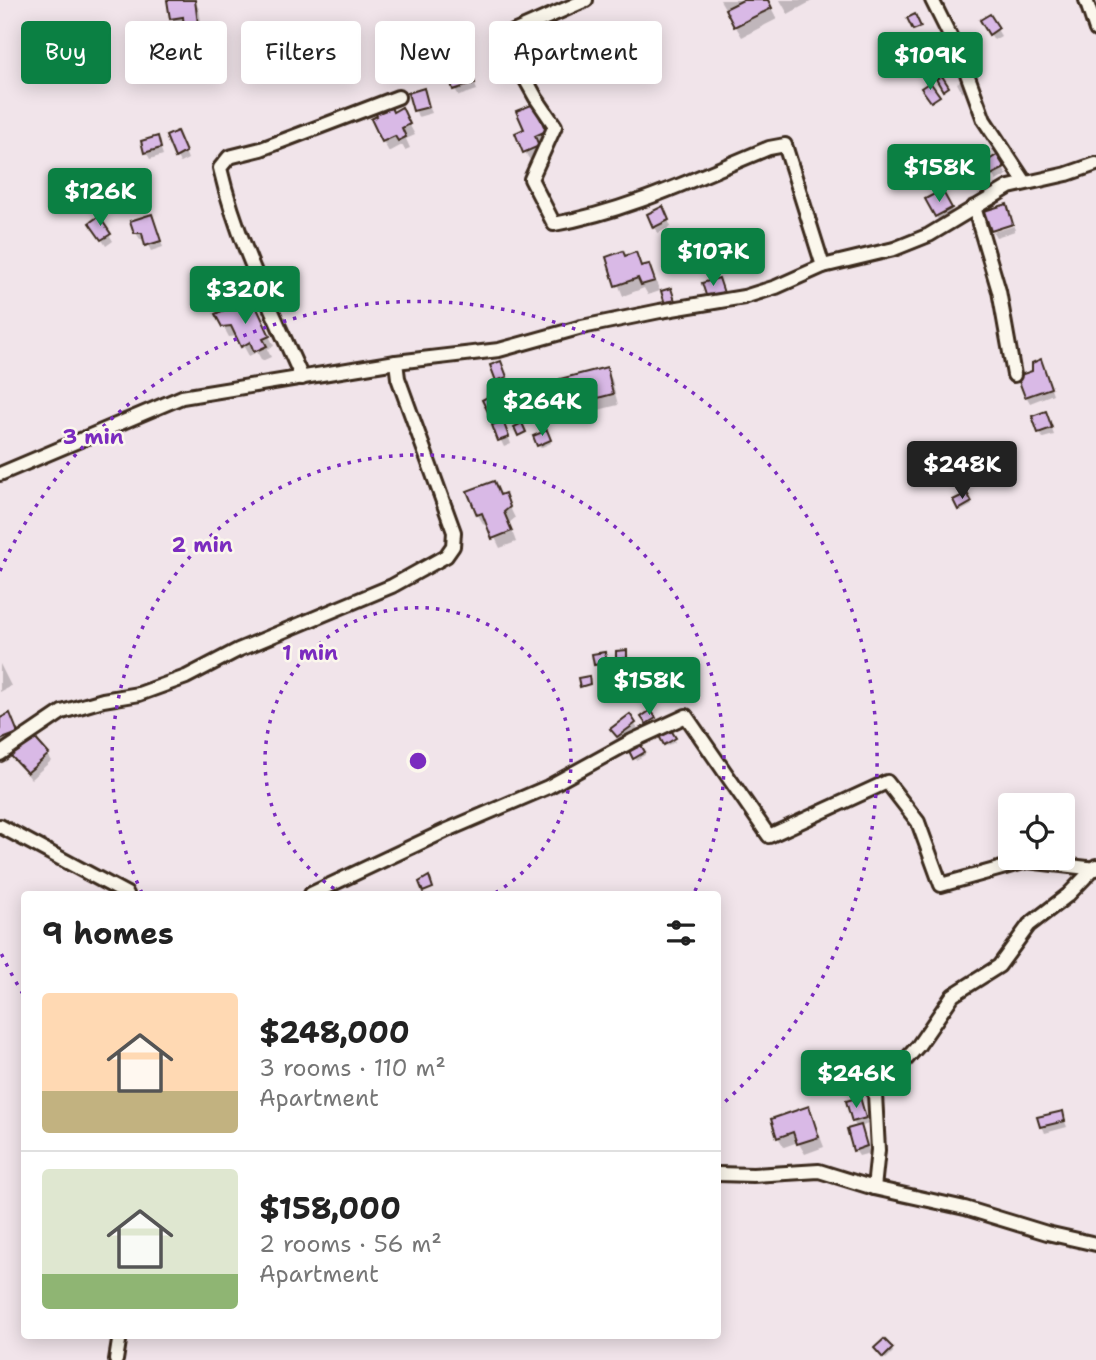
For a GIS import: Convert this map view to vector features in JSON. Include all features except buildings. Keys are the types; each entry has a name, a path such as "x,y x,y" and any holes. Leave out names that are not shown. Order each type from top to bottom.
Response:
{"street":[{"path":"586,0 502,37 555,126 531,179 554,224 615,208 769,148 785,145 823,266"},
{"path":"932,0 962,60 984,120 1026,182"},
{"path":"1086,0 1095,21"},
{"path":"302,378 257,276 226,195 220,168 229,157 273,145 398,97"},
{"path":"0,474 182,397 396,362 499,350 582,327 744,297 823,266 894,249 929,235 1009,187 1067,174 1096,164"},
{"path":"974,207 999,291 1014,375"},
{"path":"0,754 62,712 103,700 139,694 186,677 238,650 392,586 446,556 453,547 454,532 398,378 396,362"},
{"path":"317,891 445,831 548,787 632,741 686,716 769,836 887,782 918,822 940,885 1027,861 1095,867"},
{"path":"0,826 121,891"},
{"path":"874,1188 878,1150 875,1094 918,1046 953,995 999,966 1029,925 1068,895 1095,867"},
{"path":"721,1174 819,1171 874,1188 965,1208 1047,1233 1096,1244"},
{"path":"116,1360 119,1339"}]}
